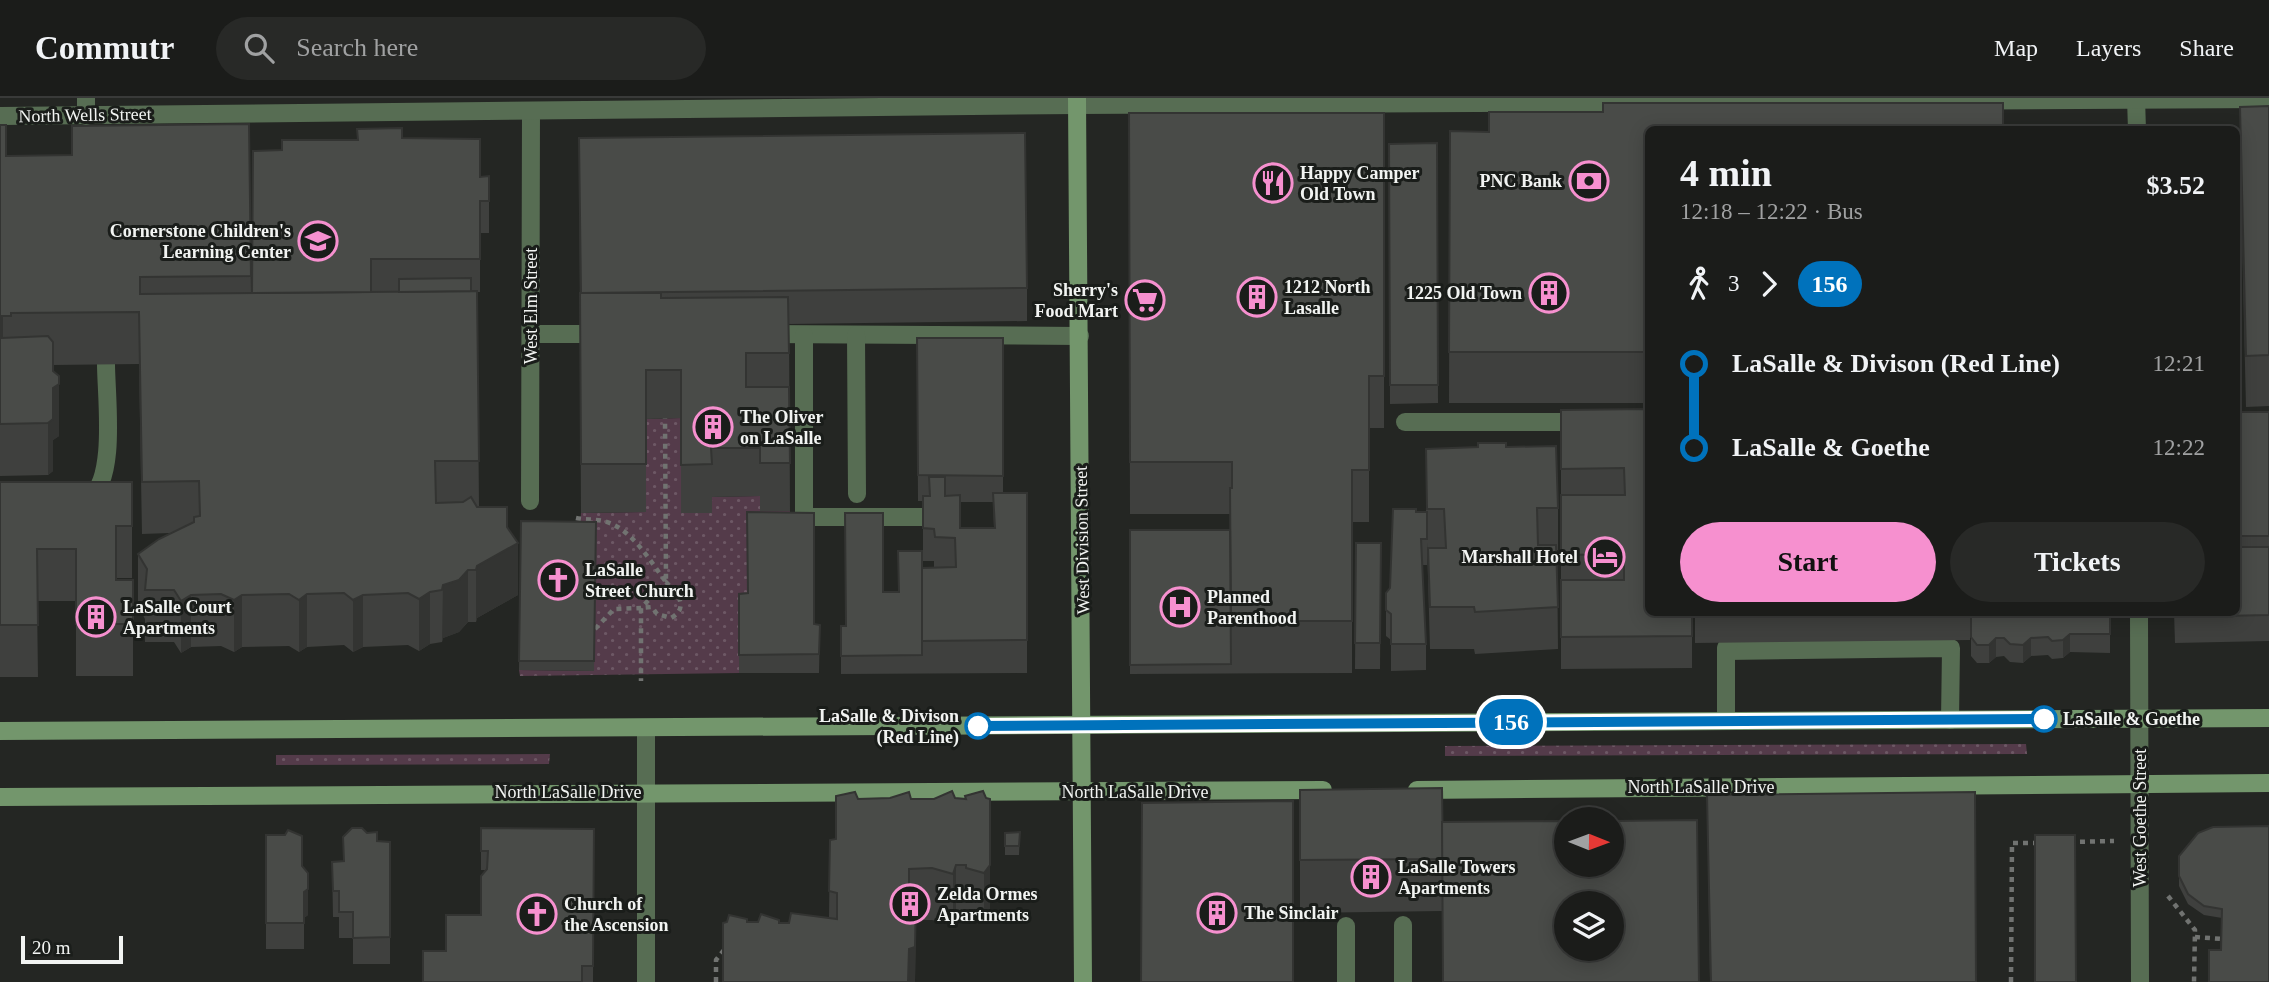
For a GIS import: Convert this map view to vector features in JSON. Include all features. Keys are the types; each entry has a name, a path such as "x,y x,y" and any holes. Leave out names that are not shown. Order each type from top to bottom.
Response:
{"main road":[{"name":"West Division Street","path":"1077,102 1084,792 1083,982"},
{"path":"0,731 2269,718"},
{"name":"North LaSalle Drive","path":"1404,790 2269,783"},
{"name":"North LaSalle Drive","path":"0,797 1336,790"}],"street":[{"path":"2136,99 2137,126"},
{"name":"North Wells Street","path":"0,116 86,107 531,111 1077,102 2269,99"},
{"name":"West Elm Street","path":"530,501 531,111"},
{"path":"531,334 616,334"},
{"path":"750,334 1080,335"},
{"path":"804,335 804,517 923,517"},
{"path":"856,335 857,494"},
{"path":"66,505 79,505 97,493 107,464 106,364"},
{"path":"1405,422 1607,422"},
{"name":"West Goethe Street","path":"2139,616 2140,982"},
{"path":"1726,721 1725,646 1951,648 1950,720"},
{"path":"646,729 646,982"},
{"path":"1403,925 1403,982"},
{"path":"1346,926 1346,982"}],"path":[{"path":"641,681 641,608 666,582 665,418"},
{"path":"576,518 604,521 620,529 633,540 681,600 678,614 663,618 652,607 614,609 594,629"},
{"path":"2064,842 2115,841"},
{"path":"2011,982 2012,843 2051,842"},
{"path":"2168,896 2195,930 2194,982"},
{"path":"2195,937 2222,939"},
{"path":"716,982 716,960 722,949 737,940"}],"shaded area":[{"path":"681,418 711,497 760,496 760,511 790,511 788,531 748,612 739,612 739,673 520,676 519,670 594,671 580,532 581,513 646,512 646,419"},
{"path":"2026,744 2027,754 1445,756 1445,746"},
{"path":"550,754 549,764 276,765 276,755"}],"building":[{"name":"1225 Old Town","path":"1603,103 2003,103 2003,126 1645,126 1645,352 1449,352 1450,131 1489,132 1489,112 1603,112"},
{"path":"2269,106 2269,355 2246,356 2240,107"},
{"name":"1212 North Lasalle","path":"1129,113 1384,113 1384,376 1369,376 1369,470 1352,470 1352,621 1231,621 1232,462 1130,462"},
{"path":"249,124 251,276 140,277 140,294 477,291 479,461 435,461 436,503 463,502 471,497 477,507 507,507 507,527 518,543 477,566 476,570 468,570 459,580 443,585 442,590 430,592 419,599 408,593 363,595 353,600 344,593 307,594 299,600 289,594 242,595 234,600 221,594 191,595 181,601 174,590 145,590 147,569 138,554 159,539 194,522 194,517 200,516 199,481 142,482 139,312 11,313 11,316 2,316 2,338 48,336 53,342 53,371 59,376 59,384 53,388 53,419 48,423 0,424 0,125 6,125 6,156 72,155 72,126"},
{"path":"402,128 402,138 480,139 480,177 489,176 489,201 480,201 480,259 371,259 371,292 252,293 253,151 282,150 282,140 358,140 357,129"},
{"path":"1025,133 1027,288 581,293 579,138"},
{"path":"1437,143 1438,385 1390,385 1389,144"},
{"path":"471,278 471,291 399,292 399,279"},
{"name":"The Oliver on LaSalle","path":"580,293 661,293 661,298 788,297 789,353 746,353 746,387 789,387 790,463 760,463 760,448 711,448 712,464 681,465 681,370 646,370 646,464 581,464"},
{"path":"917,338 1003,338 1003,476 918,475"},
{"path":"1645,409 1645,616 1692,616 1692,636 1561,637 1561,580 1624,580 1624,554 1561,555 1561,495 1625,495 1624,468 1561,469 1561,410"},
{"path":"2240,412 2269,412 2269,536 2240,536"},
{"path":"1478,443 1506,443 1506,447 1556,446 1558,508 1537,508 1538,545 1556,545 1558,607 1475,612 1474,607 1430,607 1428,548 1446,548 1444,509 1427,509 1426,449 1478,447"},
{"path":"929,477 945,477 945,496 960,495 960,528 995,528 993,493 1027,493 1027,640 922,641 922,568 956,567 955,538 935,537 934,529 923,528 923,496 930,496"},
{"path":"0,482 132,482 132,526 116,526 116,580 133,580 133,624 76,624 76,549 37,549 38,625 0,625"},
{"path":"1393,509 1427,512 1427,539 1421,539 1426,644 1391,644 1391,614 1386,610 1386,593 1390,588"},
{"path":"747,512 814,513 814,624 820,625 819,654 739,655 739,594 748,593"},
{"path":"845,513 883,513 883,592 899,592 898,551 922,551 922,655 841,656 841,626 846,626"},
{"name":"LaSalle Street Church","path":"521,521 596,522 594,661 519,661"},
{"name":"Planned Parenthood","path":"1130,530 1230,530 1231,664 1130,665"},
{"path":"1356,543 1381,543 1380,643 1355,643"},
{"path":"2240,547 2269,547 2269,615 2240,616"},
{"path":"1971,616 2110,616 2110,634 2070,634 2063,640 2052,641 2048,637 2031,638 2023,645 2010,644 2004,638 1996,638 1989,645 1977,645 1971,637"},
{"path":"1442,788 1443,859 1300,860 1300,790"},
{"path":"952,791 955,798 966,799 965,796 983,791 986,798 990,799 990,865 984,873 966,868 966,865 956,865 953,874 932,868 909,869 909,895 916,898 915,947 909,949 908,982 723,982 723,923 727,922 729,915 747,919 747,922 758,922 761,914 779,920 779,923 789,923 791,913 837,919 837,893 829,891 830,840 836,839 836,796 855,792 858,799 890,798 909,792 911,799 934,799"},
{"path":"1975,792 1976,982 1711,982 1707,795"},
{"name":"The Sinclair","path":"1293,801 1293,982 1141,982 1142,803"},
{"path":"1697,820 1699,982 1443,982 1442,822 1554,821 1554,877 1624,877 1624,821"},
{"path":"2269,826 2269,982 2209,982 2209,950 2221,950 2222,909 2204,906 2188,894 2179,876 2179,856 2198,833 2213,827"},
{"path":"352,828 362,828 367,833 377,832 377,841 390,842 390,937 353,938 353,912 339,912 339,891 333,891 332,862 344,861 343,837"},
{"name":"Church of the Ascension","path":"481,828 594,829 593,966 582,966 582,982 423,982 423,951 446,951 446,915 481,915 481,876 487,869 488,851 481,851"},
{"path":"288,830 302,836 302,866 308,873 308,889 304,892 304,923 266,923 266,835 285,835"},
{"path":"1020,832 1019,846 1005,846 1005,833"},
{"path":"2035,835 2075,835 2076,982 2035,982"}],"bus line":[{"name":"156","path":"978,726 2044,719"}],"place":[{"name":"PNC Bank","path":"1589,181"},
{"name":"Happy Camper Old Town","path":"1273,183"},
{"name":"Cornerstone Children's Learning Center","path":"318,241"},
{"name":"1225 Old Town","path":"1549,293"},
{"name":"1212 North Lasalle","path":"1257,297"},
{"name":"Sherry's Food Mart","path":"1145,300"},
{"name":"The Oliver on LaSalle","path":"713,427"},
{"name":"Marshall Hotel","path":"1605,557"},
{"name":"LaSalle Street Church","path":"558,580"},
{"name":"Planned Parenthood","path":"1180,607"},
{"name":"LaSalle Court Apartments","path":"96,617"},
{"name":"LaSalle & Goethe","path":"2044,719"},
{"name":"LaSalle & Divison (Red Line)","path":"978,726"},
{"name":"LaSalle Towers Apartments","path":"1371,877"},
{"name":"Zelda Ormes Apartments","path":"910,904"},
{"name":"The Sinclair","path":"1217,913"},
{"name":"Church of the Ascension","path":"537,914"}]}
